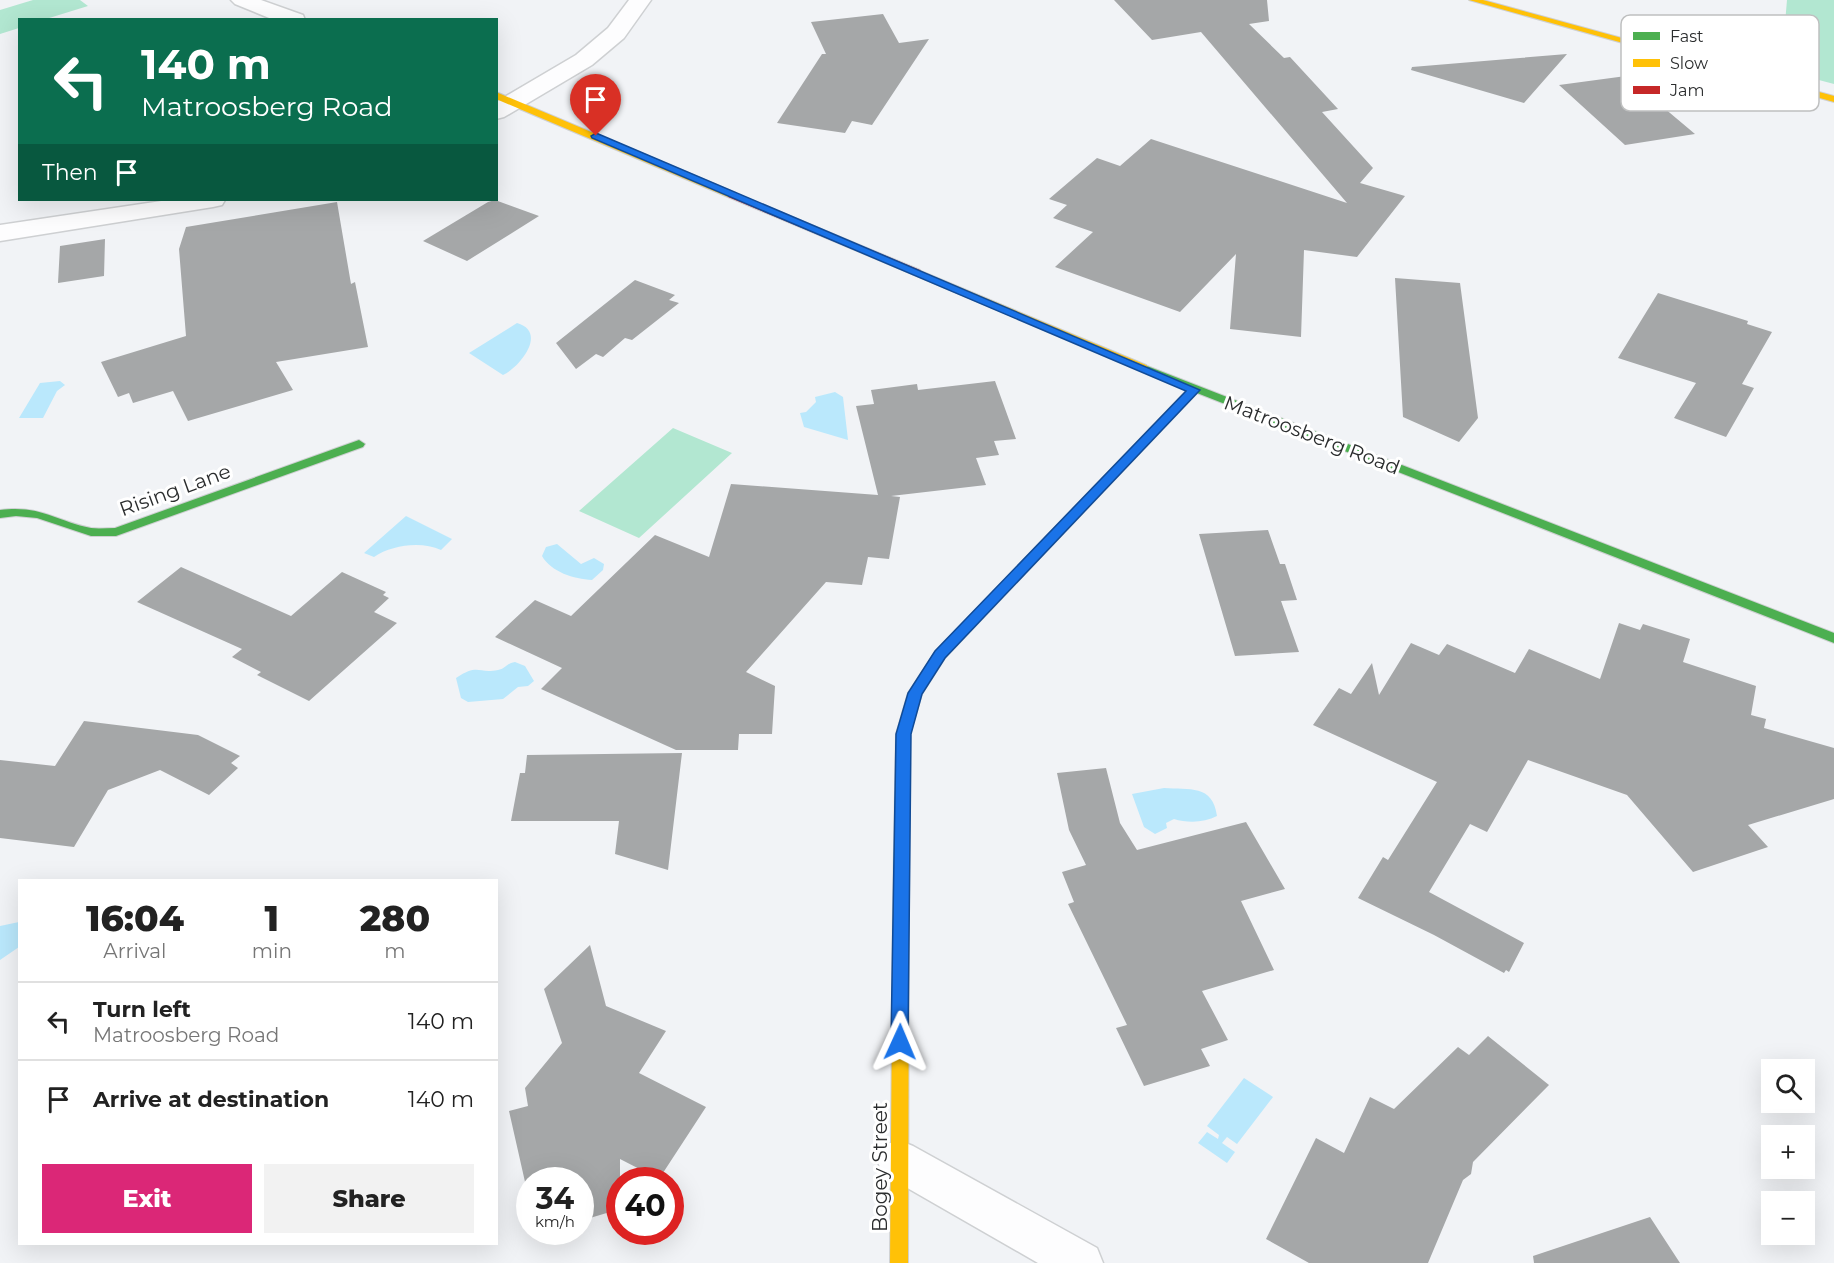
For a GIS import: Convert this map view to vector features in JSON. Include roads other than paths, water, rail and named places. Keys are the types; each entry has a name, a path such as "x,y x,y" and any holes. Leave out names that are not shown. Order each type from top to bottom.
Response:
{"street":[{"path":"242,0 290,18"},
{"path":"503,103 584,60 616,33 640,0"},
{"path":"1473,0 1621,41"},
{"path":"1819,95 1834,99"},
{"name":"Matroosberg Road","path":"503,103 1194,390 1834,638"},
{"path":"0,233 207,201"},
{"name":"Bogey Street","path":"900,1263 898,1160 903,734 915,693 940,655 1194,390"},
{"name":"Rising Lane","path":"0,514 16,512 38,514 91,532 116,532 359,444"},
{"path":"898,1160 1082,1263"}],"water":[{"path":"517,323 526,327 531,341 523,357 510,371 503,375 469,353"},
{"path":"60,381 65,385 57,391 43,418 19,418 40,383"},
{"path":"835,392 843,397 848,440 804,427 800,413 806,412 816,402 815,397"},
{"path":"406,516 452,539 441,550 416,545 398,547 374,557 364,553"},
{"path":"557,544 581,564 594,558 604,564 603,570 592,580 571,576 557,570 542,556 546,547"},
{"path":"515,662 525,666 534,681 528,686 518,687 503,699 468,702 461,698 456,678 469,671 491,671"},
{"path":"1164,788 1191,789 1205,794 1211,798 1217,816 1196,822 1174,819 1166,823 1167,828 1155,834 1144,827 1132,794"},
{"path":"18,922 18,948 0,960 0,926"},
{"path":"1244,1078 1273,1097 1237,1144 1227,1137 1222,1143 1235,1152 1227,1163 1198,1143 1207,1132 1218,1139 1219,1135 1207,1126"}]}
